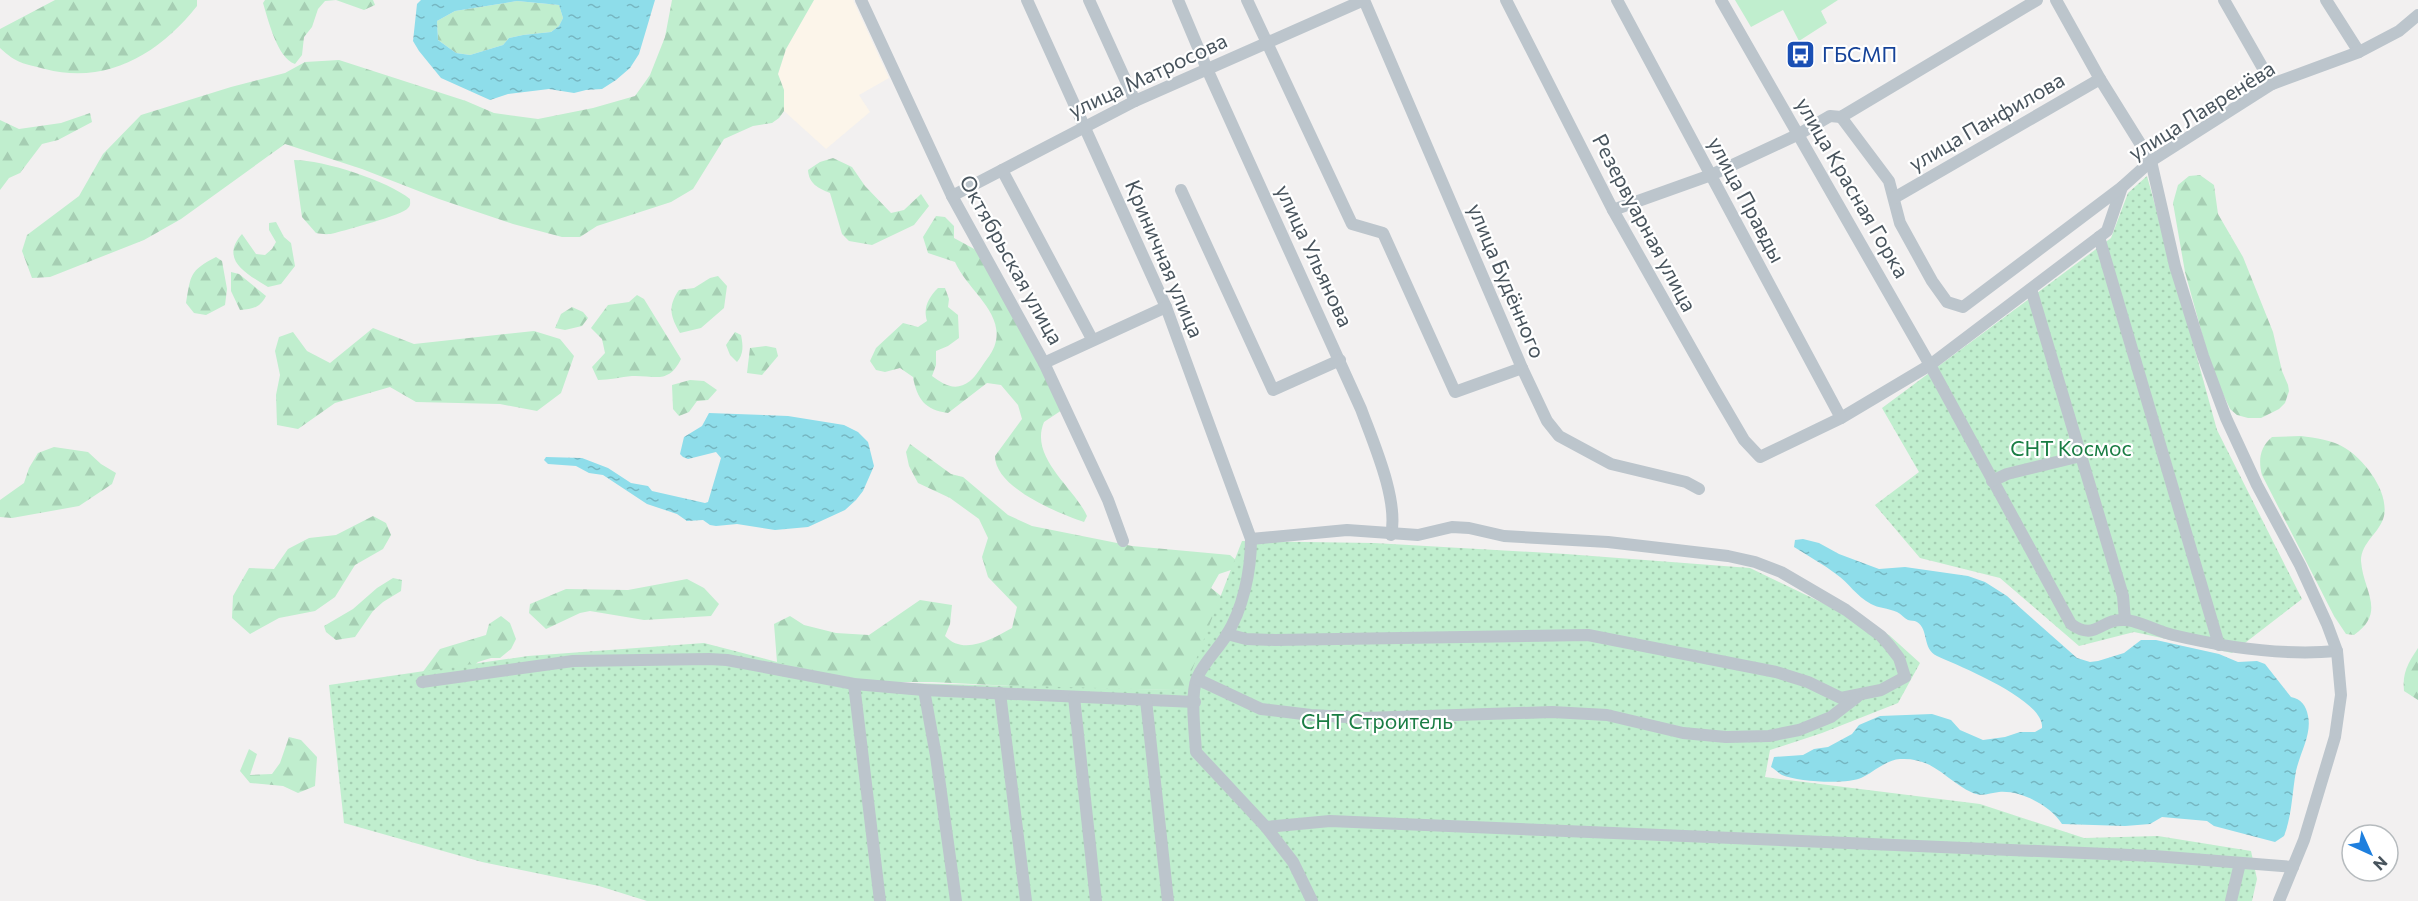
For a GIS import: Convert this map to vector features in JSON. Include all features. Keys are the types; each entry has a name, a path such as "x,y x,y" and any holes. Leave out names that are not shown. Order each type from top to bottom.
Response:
{"street":[{"name":"Октябрьская улица","path":"861,0 952,196 1044,363 1112,509 1123,541"},
{"name":"Криничная улица","path":"1027,0 1166,307 1251,538"},
{"path":"1089,0 1135,101"},
{"name":"улица Ульянова","path":"1178,0 1206,69 1361,409 1378,456 1394,514 1391,535"},
{"path":"1247,0 1265,43 1352,224 1383,233 1455,392 1522,368"},
{"name":"улица Матросова","path":"952,196 1135,101 1364,0"},
{"name":"улица Будённого","path":"1364,0 1547,421 1559,436 1611,464 1686,482 1699,489"},
{"name":"Резервуарная улица","path":"1506,0 1613,210 1744,440 1760,457 1841,418"},
{"name":"улица Правды","path":"1617,0 1841,418"},
{"name":"улица Красная Горка","path":"1721,0 1930,365 2071,624 2082,632 2090,632 2102,625 2125,620"},
{"path":"1613,210 1710,175 1799,134 1830,116 1841,117 2037,0"},
{"path":"2056,0 2100,79 2151,161 2175,266 2226,418 2257,485 2300,565 2337,651 2341,695 2338,720 2307,830 2279,901"},
{"path":"2224,0 2272,84"},
{"path":"2326,0 2359,52"},
{"name":"улица Лавренёва","path":"1963,307 2122,187 2151,161 2272,84 2359,52 2399,31 2418,15"},
{"name":"улица Панфилова","path":"1894,198 2100,79"},
{"name":"улица Красная Горка","path":"1841,117 1889,181 1900,224 1932,281 1947,302 1963,307"},
{"path":"1002,170 1092,339"},
{"path":"1841,418 1930,365 2107,231 2122,187"},
{"path":"1181,190 1273,390 1340,360"},
{"path":"2099,237 2219,645"},
{"path":"2031,289 2123,596 2125,620 2158,632 2219,645 2282,652 2337,651"},
{"path":"1044,363 1166,307"},
{"path":"1992,481 2007,474 2081,456"},
{"path":"1227,634 1246,639 1321,640 1588,635 1776,672 1808,682 1841,698 1881,690 1905,678 1904,667 1881,636 1846,610 1781,572 1755,562 1728,556 1668,548 1504,536 1469,528 1452,527 1418,536 1347,530 1251,538 1251,552 1236,614 1227,634 1197,679 1194,702 1196,752 1266,827 1293,862 1312,901"},
{"path":"422,682 573,661 727,660 855,684 924,690 1194,702"},
{"path":"1197,679 1261,709 1311,715 1364,718 1552,712 1607,714 1683,733 1726,737 1769,736 1799,730 1831,717 1858,696"},
{"path":"855,684 879,901"},
{"path":"924,690 936,756 956,901"},
{"path":"1000,693 1026,901"},
{"path":"1074,697 1096,901"},
{"path":"1146,700 1168,901"},
{"path":"1266,827 1330,821 2143,855 2294,867"},
{"path":"2231,901 2240,863"}],"shaded area":[{"path":"814,0 853,0 889,78 859,95 870,112 826,149 784,111 784,90 778,74 786,49"}],"green space":[{"path":"55,0 197,0 197,6 166,38 149,51 130,62 110,69 90,73 68,73 45,69 16,60 0,48 0,29"},
{"path":"265,0 336,0 325,1 318,9 312,27 304,37 302,55 295,64 283,54 278,46 263,3"},
{"path":"336,0 373,0 375,5 364,10"},
{"path":"672,0 814,0 786,49 778,74 784,90 784,111 772,123 753,126 724,139 693,189 671,202 597,226 580,237 562,237 513,224 439,199 362,169 285,144 181,219 144,240 50,277 32,278 22,251 27,235 79,196 103,154 141,115 285,73 305,62 339,60 466,101 494,113 538,119 593,108 635,96 650,75 665,37"},
{"path":"1735,0 1838,0 1821,11 1827,23 1799,41 1783,10 1751,27"},
{"path":"517,1 559,5 563,18 559,26 551,32 509,38 503,45 470,55 456,53 438,40 437,21 455,11"},
{"path":"90,113 92,122 58,140 42,144 20,173 9,178 0,190 0,120 19,129 61,123"},
{"path":"833,158 852,167 865,186 891,213 904,210 921,194 929,206 914,225 872,245 849,241 842,234 830,193 815,185 810,179 808,170 820,162"},
{"path":"294,160 322,164 372,179 410,199 410,206 404,211 362,226 332,234 316,233 302,217"},
{"path":"2200,175 2214,185 2218,214 2243,257 2273,332 2282,371 2288,385 2289,391 2285,403 2279,409 2261,418 2237,415 2230,409 2212,370 2185,272 2173,203 2178,185 2189,176"},
{"name":"СНТ Космос","path":"2147,176 2217,430 2302,599 2232,653 2134,632 2079,646 2000,578 1920,558 1875,505 1919,472 1882,408 2111,238 2128,193"},
{"path":"936,216 945,217 954,226 954,238 989,257 1062,410 1044,422 1041,435 1043,448 1055,472 1081,505 1087,516 1084,522 1030,498 1005,479 998,468 995,456 1022,419 1018,405 1001,385 987,383 948,413 933,409 923,402 913,377 900,368 885,372 876,370 870,361 876,348 903,323 918,327 927,321 927,303 938,288 945,288 949,299 948,307 958,315 959,338 936,351 936,365 932,376 950,386 965,384 977,374 995,345 997,332 994,320 955,262 928,253 923,237"},
{"path":"276,222 284,237 291,243 295,266 281,284 268,287 238,265 233,251 242,234 256,254 265,255 276,242 269,230 269,223"},
{"path":"216,257 222,261 227,289 225,305 206,315 194,313 186,303 191,280 196,270"},
{"path":"231,272 239,274 266,296 261,303 252,308 240,310 231,291"},
{"path":"718,276 727,286 724,308 701,328 680,333 672,312 673,302 679,290 694,288"},
{"path":"637,295 644,299 681,359 666,376 632,376 598,380 592,367 605,353 602,339 591,328 608,305 629,302"},
{"path":"572,307 583,312 588,318 582,326 565,330 555,328 561,314"},
{"path":"373,328 414,344 534,331 560,339 574,356 561,393 537,411 500,404 416,402 390,387 335,403 298,429 277,425 276,395 280,375 275,351 279,337 293,332 307,351 330,363"},
{"path":"735,332 741,335 742,346 742,353 737,362 730,355 726,345"},
{"path":"766,346 776,348 778,356 762,375 747,373 750,348"},
{"path":"690,380 704,381 717,390 708,400 697,401 689,412 679,416 673,409 672,385"},
{"path":"2301,436 2335,443 2353,453 2374,478 2383,497 2385,507 2382,522 2364,548 2361,561 2371,609 2364,626 2354,635 2346,634 2334,616 2262,475 2261,454 2272,437"},
{"path":"910,444 951,474 963,477 1008,515 1032,526 1132,546 1230,555 1237,561 1237,568 1219,574 1211,588 1221,596 1229,609 1185,689 1055,688 932,682 869,682 787,670 777,662 774,624 790,616 804,625 836,633 869,635 920,600 952,605 950,624 945,636 961,645 987,641 1012,628 1017,607 988,577 982,557 988,538 979,519 950,498 918,483 909,466 906,452"},
{"path":"54,447 88,452 101,464 116,473 112,484 79,506 12,518 0,517 0,500 24,483 29,468 38,453"},
{"path":"373,516 386,523 391,535 383,549 355,565 335,597 315,611 279,618 250,634 232,618 233,596 249,568 274,569 288,549 309,538 336,535"},
{"name":"СНТ Строитель","path":"1242,541 1374,543 1750,568 1889,635 1920,663 1898,703 1822,733 1770,750 1765,777 1980,804 2084,838 2158,836 2251,851 2257,879 2252,901 647,901 599,886 482,862 344,823 329,685 528,656 704,643 869,682 1173,690 1185,688"},
{"path":"393,578 402,580 401,591 373,611 355,637 336,640 326,632 324,626 353,609 377,588"},
{"path":"687,579 704,588 719,604 711,616 644,620 590,611 580,613 546,629 529,613 530,604 566,589 628,590"},
{"path":"501,616 510,623 516,639 511,649 500,658 478,662 469,670 419,677 440,649 486,635 489,624"},
{"path":"2418,648 2418,700 2404,691 2404,679 2406,668"},
{"path":"289,737 301,740 317,757 315,786 298,793 283,786 250,783 240,771 249,749 257,754 250,775 272,774 280,763"}],"water":[{"path":"421,0 655,0 639,54 630,68 602,89 574,93 549,89 508,94 490,100 441,78 419,51 413,41 417,4","holes":["517,1 559,5 563,18 559,26 551,32 509,38 503,45 470,55 456,53 438,40 437,21 455,11"]},
{"path":"709,413 788,416 844,425 858,432 868,442 874,466 863,491 845,510 808,527 775,530 737,524 716,526 703,520 687,521 677,514 647,504 603,475 589,473 576,466 548,464 544,460 546,457 582,458 608,468 631,483 648,486 652,491 705,503 708,502 721,458 716,452 688,459 680,454 684,437 702,426"},
{"path":"1803,539 1819,543 1839,554 1879,569 1905,567 1968,576 1985,582 2007,596 2077,658 2090,662 2124,653 2141,640 2156,640 2219,654 2238,662 2257,661 2265,664 2291,697 2302,703 2309,723 2296,771 2284,836 2275,842 2214,826 2207,821 2162,817 2150,824 2125,826 2062,824 2051,811 2026,796 2008,792 1976,794 1931,766 1912,759 1890,761 1863,777 1846,781 1811,781 1781,774 1771,767 1774,757 1803,755 1814,749 1828,747 1852,734 1859,725 1880,716 1932,714 1951,720 1960,730 1983,740 2020,732 2035,732 2042,728 2039,717 2030,706 2016,696 1999,685 1932,653 1923,629 1917,622 1866,601 1836,574 1794,547 1795,540"}],"place":[{"name":"ГБСМП","path":"1801,55"}]}
